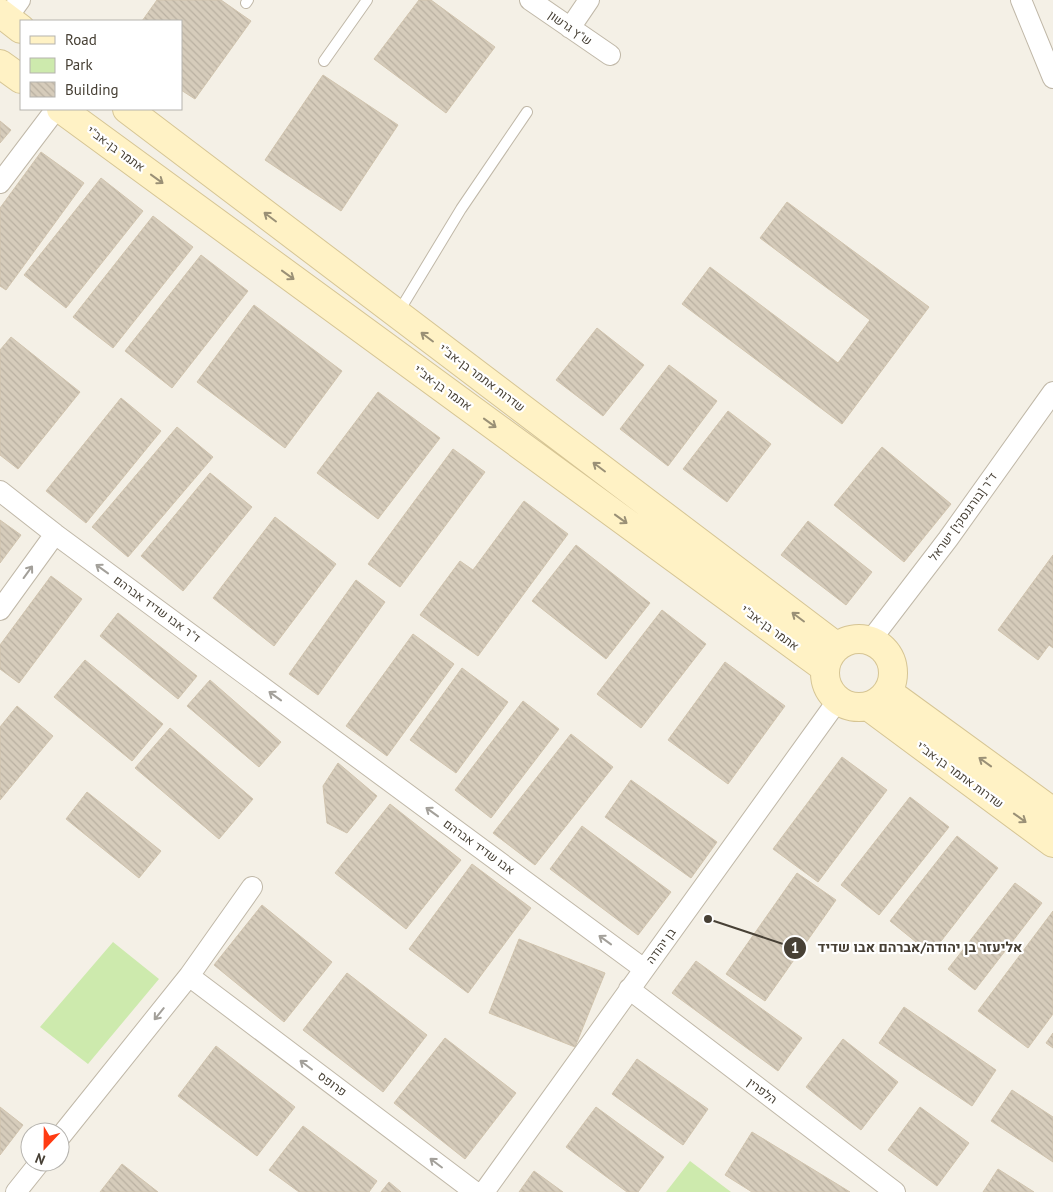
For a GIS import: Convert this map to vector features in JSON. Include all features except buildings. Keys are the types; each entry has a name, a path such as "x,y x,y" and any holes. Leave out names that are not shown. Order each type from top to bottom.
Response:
{"main road":[{"path":"0,64 20,79"},
{"name":"אתמר בן-אב\"י","path":"62,110 831,658"},
{"name":"שדרות אתמר בן-אב\"י","path":"128,110 398,314 831,658"},
{"path":"857,639 870,641 888,656 893,666 893,679 878,699 850,706 838,700 830,692 826,681 831,658 845,642 857,639"},
{"name":"שדרות אתמר בן-אב\"י","path":"878,699 1053,812"},
{"name":"שדרות אתמר בן-אב\"י","path":"878,699 1053,843"}],"street":[{"name":"ש\"ץ גרשון","path":"530,0 610,55"},
{"path":"570,28 589,0"},
{"path":"1021,0 1053,78"},
{"path":"0,183 55,110"},
{"name":"ד\"ר [בורגנסקי] ישראל","path":"870,641 948,539 1053,392"},
{"name":"ד\"ר אבו שדיד אברהם","path":"0,492 314,725"},
{"path":"0,610 55,534"},
{"name":"בן יהודה","path":"484,1192 838,700"},
{"name":"אבו שדיד אברהם","path":"314,725 644,969"},
{"path":"70,1125 189,976 252,887"},
{"name":"פרופס","path":"189,976 475,1192"},
{"name":"הלפרין","path":"629,989 891,1191"},
{"path":"16,1192 32,1172"}],"lane":[{"path":"324,61 367,0"},
{"path":"398,314 461,209 527,112"}],"green space":[{"path":"113,942 159,979 88,1064 40,1027"},
{"path":"690,1161 731,1192 666,1192"}],"place":[{"name":"אליעזר בן יהודה/אברהם אבו שדיד","path":"708,919"}]}
